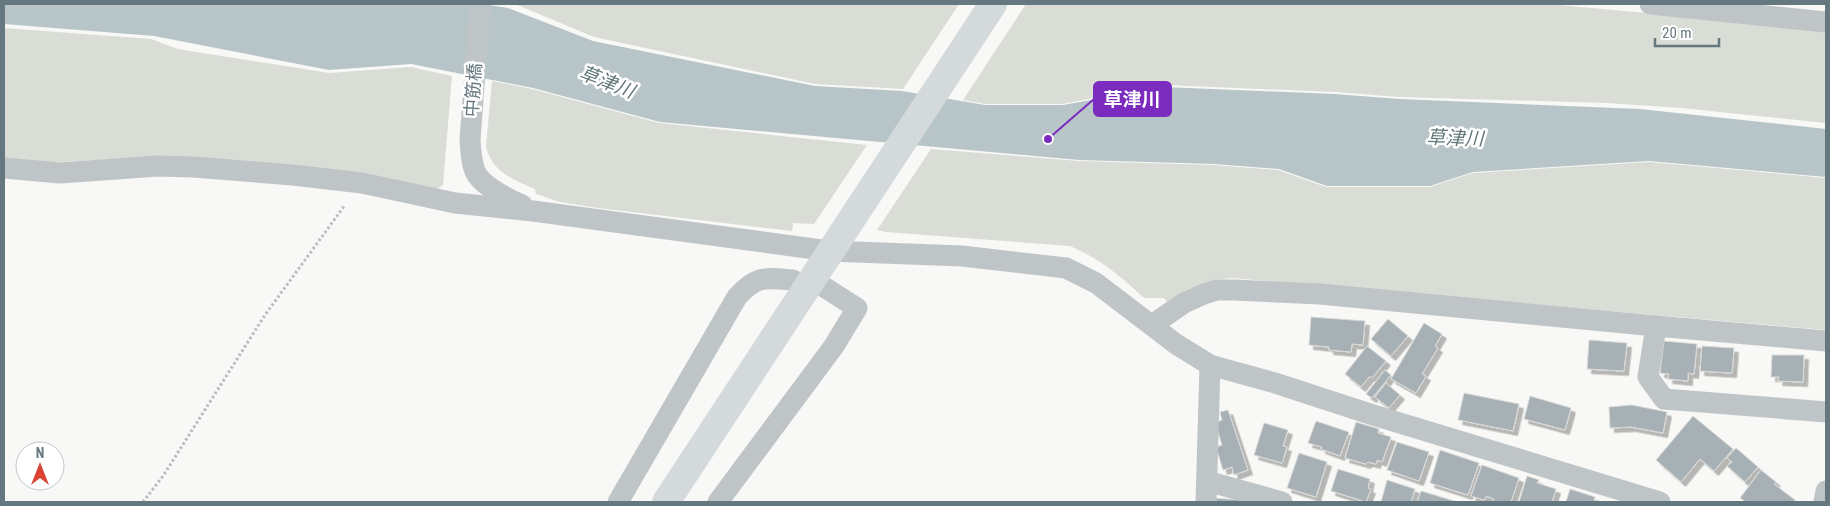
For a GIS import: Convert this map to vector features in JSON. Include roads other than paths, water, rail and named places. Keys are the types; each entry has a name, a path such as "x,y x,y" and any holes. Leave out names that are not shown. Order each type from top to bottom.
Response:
{"street":[{"name":"中筋橋","path":"480,4 470,140 471,157 477,175 498,193 533,211"},
{"path":"666,502 993,4"},
{"path":"1650,4 1826,22"},
{"path":"1760,4 1826,11"},
{"path":"4,168 60,173 158,166 193,167 362,183 455,203 533,211 830,251 962,256 1066,268 1096,283 1176,344 1210,365 1660,502"},
{"path":"618,502 737,296 747,286 763,278 792,280"},
{"path":"718,502 834,346 857,308 824,286"},
{"path":"1152,325 1184,303 1204,294 1217,290 1234,290 1320,294 1826,340"},
{"path":"1656,326 1648,377 1664,399 1826,412"},
{"path":"1206,502 1210,365"},
{"path":"1207,481 1282,502"},
{"path":"1824,502 1826,491"}],"water":[{"path":"4,4 483,4 508,8 593,41 815,86 902,91 985,105 1063,105 1164,87 1640,109 1826,129 1826,177 1649,161 1473,172 1430,186 1327,186 1279,169 1214,164 1079,160 660,122 533,88 411,64 329,70 154,36 4,24"}],"place":[{"name":"草津川","path":"1048,139"}]}
